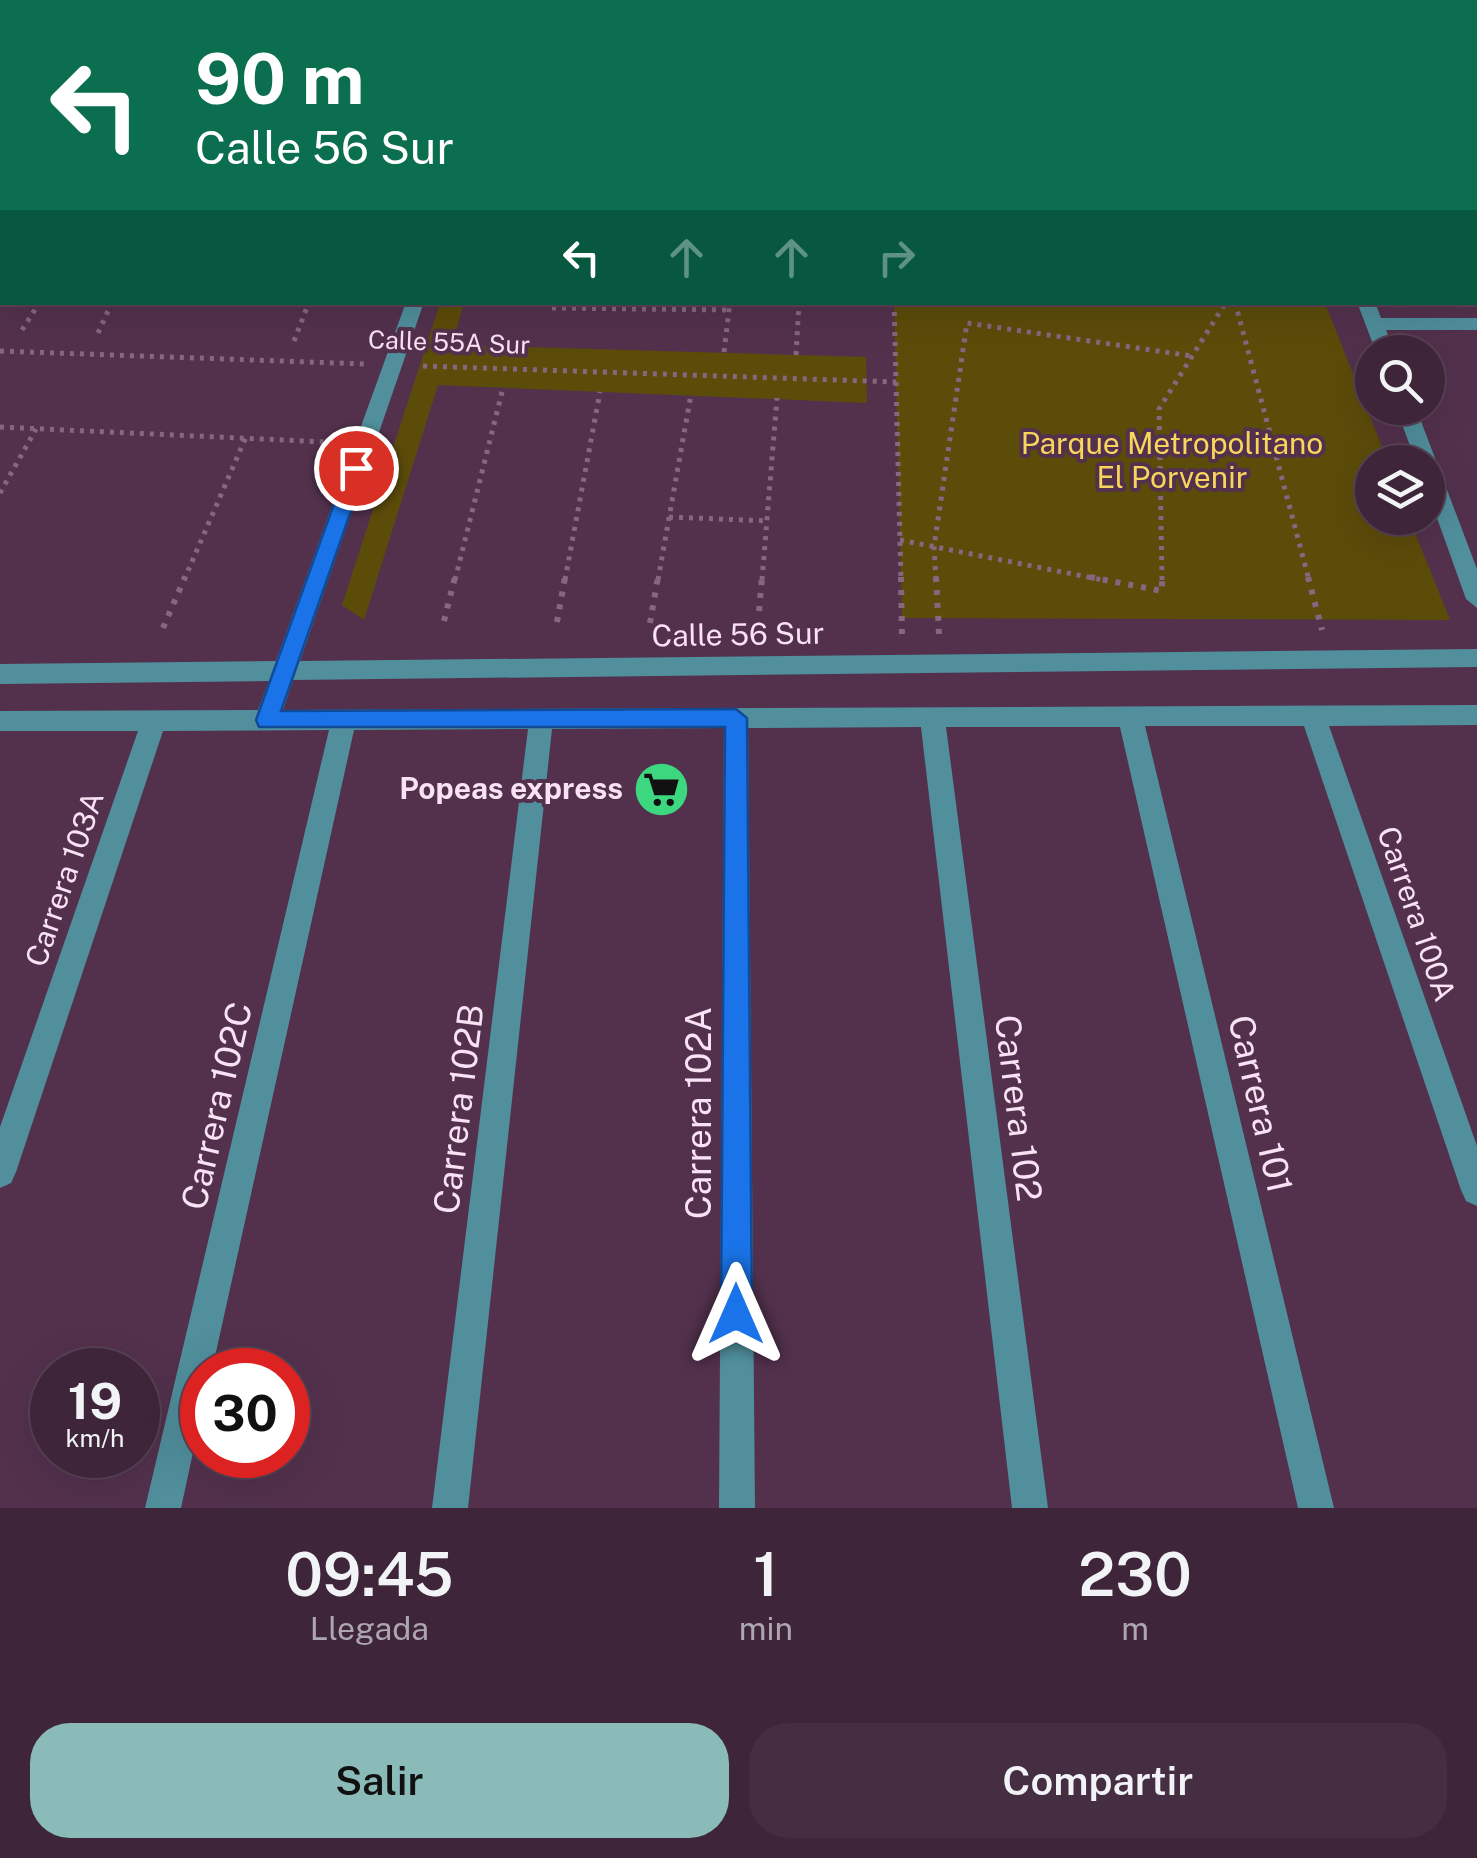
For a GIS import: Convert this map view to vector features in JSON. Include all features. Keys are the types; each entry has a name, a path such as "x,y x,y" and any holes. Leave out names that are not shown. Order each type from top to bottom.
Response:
{"street":[{"path":"267,720 414,305"},
{"path":"1367,305 1378,335"},
{"path":"1374,324 1477,324"},
{"path":"1445,513 1477,599"},
{"name":"Calle 56 Sur","path":"0,674 283,674 1477,658"},
{"path":"0,722 1477,715"},
{"name":"Carrera 101","path":"1130,716 1316,1508"},
{"name":"Carrera 100A","path":"1313,716 1477,1190"},
{"name":"Carrera 102","path":"932,717 1030,1508"},
{"name":"Carrera 102A","path":"736,718 736,1508"},
{"name":"Carrera 102B","path":"450,1508 541,719"},
{"name":"Carrera 102C","path":"163,1508 344,720"},
{"name":"Carrera 103A","path":"0,1172 154,721"}],"path":[{"path":"22,330 38,305"},
{"path":"98,333 111,305"},
{"path":"294,341 308,305"},
{"path":"796,354 800,305"},
{"path":"894,305 903,666"},
{"path":"900,540 1162,591 1158,409 1224,305"},
{"path":"1236,305 1330,660"},
{"path":"552,308 730,306 724,352"},
{"path":"941,665 934,547 967,323 1192,356"},
{"name":"Calle 55A Sur","path":"0,351 896,382"},
{"path":"444,621 504,388"},
{"path":"557,622 600,392"},
{"path":"650,623 690,394"},
{"path":"758,624 777,398"},
{"path":"0,427 327,442"},
{"path":"0,493 36,428"},
{"path":"163,628 246,437"},
{"path":"669,516 769,521"}],"green space":[{"path":"439,305 463,305 452,345 866,357 867,403 438,385 364,620 342,605"},
{"name":"Parque Metropolitano El Porvenir","path":"894,305 1326,305 1355,379 1355,425 1373,425 1381,445 1355,445 1355,535 1416,535 1450,620 902,618"}],"place":[{"name":"Popeas express","path":"662,789"}],"route":[{"path":"356,468 267,720 736,718 736,1314"}]}
